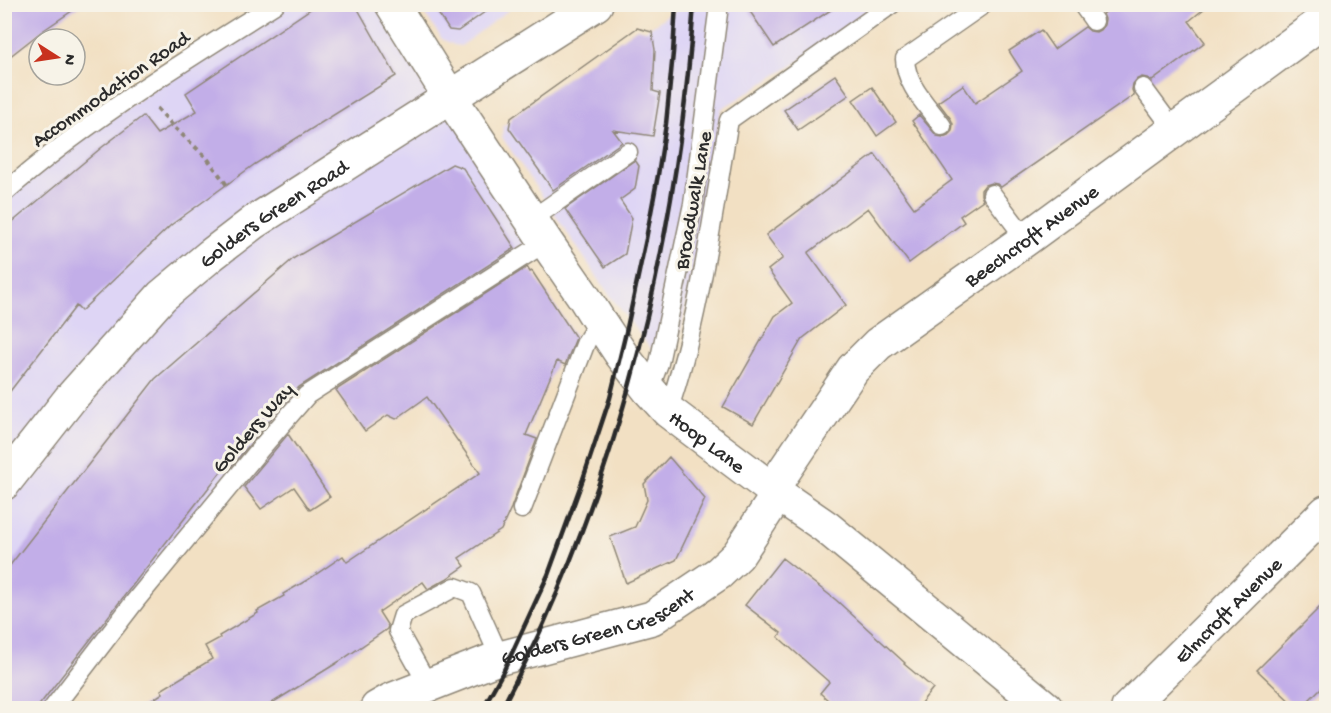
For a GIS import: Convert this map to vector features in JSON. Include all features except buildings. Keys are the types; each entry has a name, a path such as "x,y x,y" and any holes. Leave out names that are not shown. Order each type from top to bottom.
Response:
{"street":[{"name":"Hoop Lane","path":"392,4 450,97 585,297 598,321 658,401 775,492 826,527 1046,708"},
{"name":"Golders Green Road","path":"4,483 70,399 162,296 211,255 254,222 596,4"},
{"name":"Beechcroft Avenue","path":"775,492 853,369 878,344 1026,239 1326,19"},
{"name":"Golders Green Crescent","path":"377,708 391,700 500,658 652,618 719,573 738,555 775,492"},
{"name":"Elmcroft Avenue","path":"1128,708 1326,512"}],"lane":[{"name":"Accommodation Road","path":"4,193 74,135 275,4"},
{"name":"Broadwalk Lane","path":"658,401 679,381 694,320 729,120 892,4"},
{"path":"942,126 911,84 905,59 984,4"},
{"path":"1082,4 1094,21"},
{"path":"658,401 658,363 693,204 718,14"},
{"path":"1143,88 1174,130"},
{"name":"Golders Way","path":"53,708 136,600 306,395 539,231 628,152"},
{"path":"992,194 1026,239"},
{"path":"522,509 586,342 598,321"},
{"path":"428,685 398,632 403,615 455,587 471,593 500,658"}],"path":[{"path":"175,128 207,158 229,188"}],"shaded area":[{"path":"275,5 391,5 546,242 304,388 131,593 43,708 5,708 4,193"},
{"path":"419,5 515,5 461,46 442,39"},
{"path":"683,5 891,5 721,109 691,282 671,374 611,297 502,137 503,126"}],"railway":[{"path":"483,708 504,670 548,575 610,398 627,328 658,175 666,124 676,4"},
{"path":"502,708 539,634 575,549 626,398 663,242 687,84 694,4"}]}
